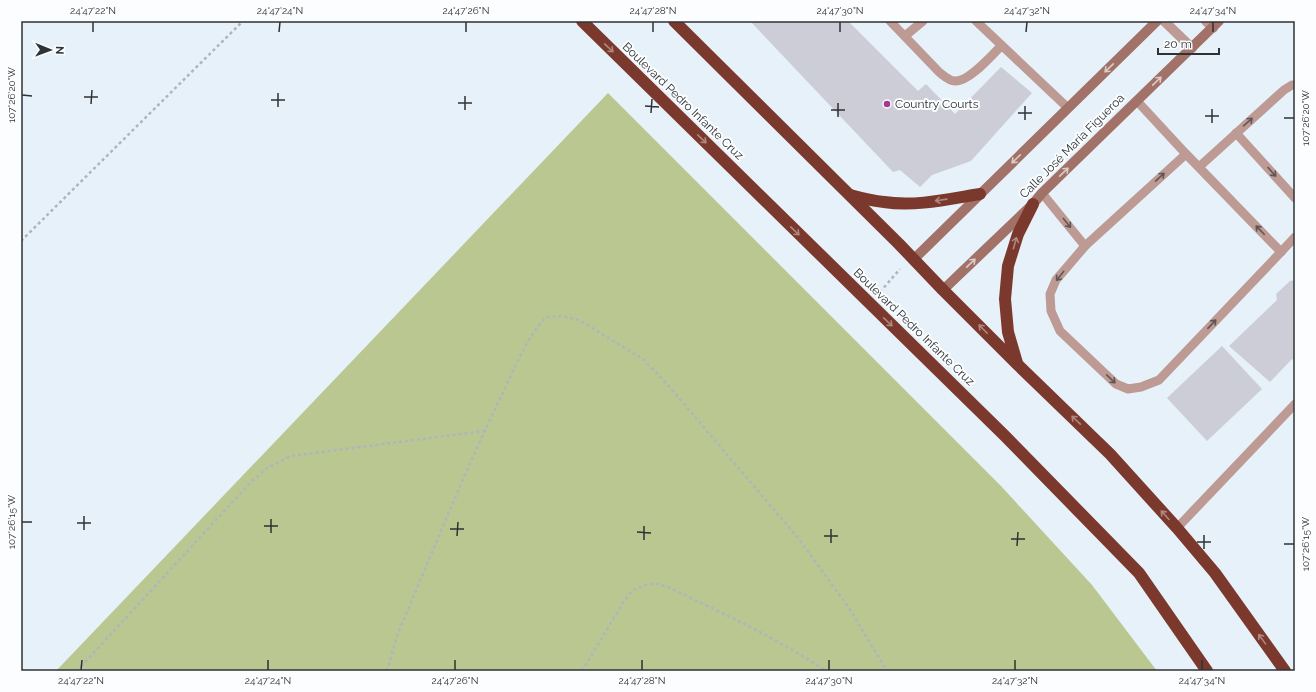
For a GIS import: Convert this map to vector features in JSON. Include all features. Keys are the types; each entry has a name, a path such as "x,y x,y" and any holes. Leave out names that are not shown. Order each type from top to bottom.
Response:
{"highway":[{"name":"Boulevard Pedro Infante Cruz","path":"582,21 1005,436 1139,573 1207,671"},
{"path":"674,21 850,195 1017,364 1110,454 1177,528 1214,573 1285,671"},
{"path":"850,195 884,203 907,203 939,201 980,194"},
{"path":"1017,364 1008,332 1005,299 1008,266 1018,234 1033,204"}],"street":[{"path":"912,258 980,194 1157,21"},
{"path":"1164,21 1192,48"},
{"name":"Calle José María Figueroa","path":"943,290 1192,48 1213,23"}],"lane":[{"path":"890,21 939,72 947,78 955,81 962,80 977,70 1001,46"},
{"path":"905,36 923,21"},
{"path":"976,21 1068,108"},
{"path":"1199,167 1284,90 1292,85 1295,85"},
{"path":"1137,100 1186,154 1281,252"},
{"path":"1236,133 1295,198"},
{"path":"1186,154 1086,246 1056,280 1050,294 1051,311 1060,331 1116,384 1128,389 1141,388 1159,380 1295,237"},
{"path":"1042,193 1086,246"},
{"path":"1177,528 1295,404"}],"path":[{"path":"21,241 243,21"},
{"path":"870,304 912,258"},
{"path":"386,671 398,633 484,431 527,343 535,329 546,317 562,316 579,320 643,359 667,384 798,538 849,608 887,671"},
{"path":"77,671 251,482 267,468 292,456 484,431"},
{"path":"582,671 624,601 633,590 648,584 659,584 751,627 802,655 826,671"}],"green space":[{"path":"608,93 1000,485 1092,585 1157,671 56,671"}],"building":[{"name":"Country Courts","path":"750,21 848,21 918,91 926,84 955,114 1001,67 1032,93 971,161 932,175 920,187 900,170 893,172"},
{"path":"1295,280 1295,362 1292,359 1270,382 1229,346 1277,300 1276,294 1290,281"},
{"path":"1222,346 1262,389 1207,441 1167,398"}],"place":[{"name":"Country Courts","path":"887,104"}]}
